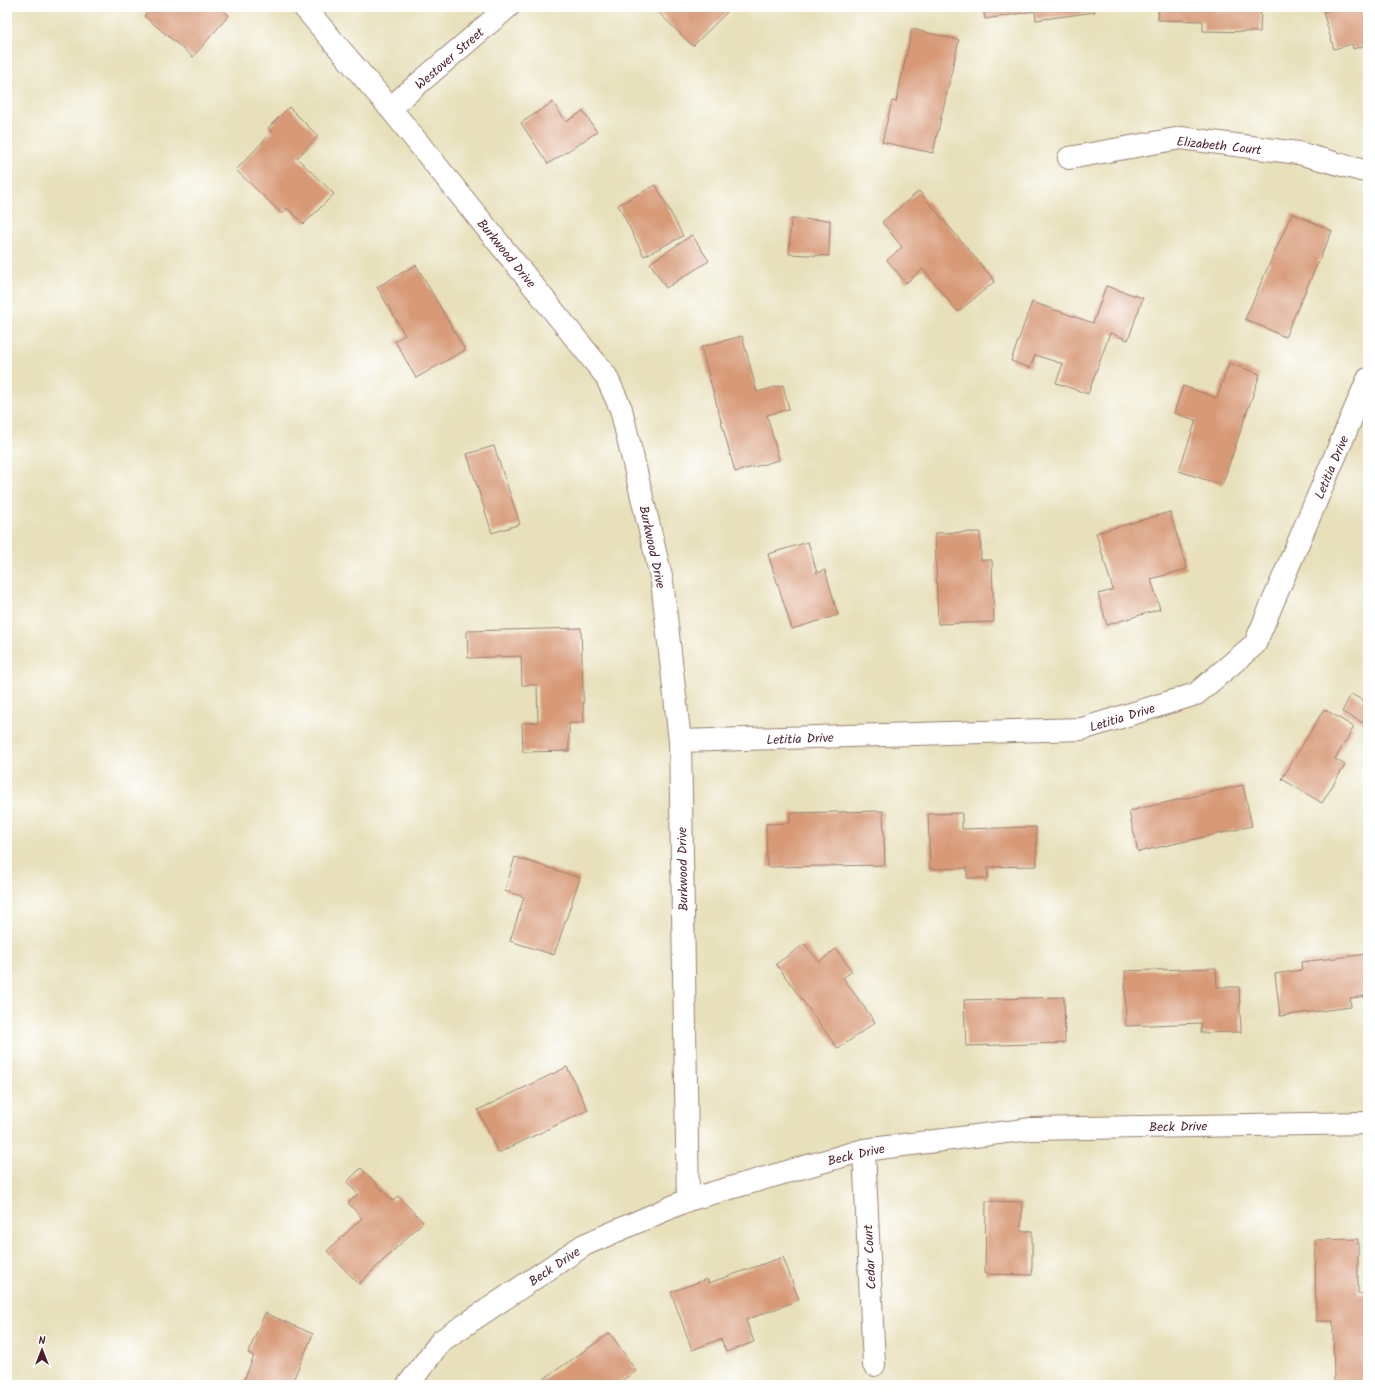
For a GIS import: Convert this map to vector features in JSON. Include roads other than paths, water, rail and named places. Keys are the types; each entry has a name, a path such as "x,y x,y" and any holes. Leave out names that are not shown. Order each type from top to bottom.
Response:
{"street":[{"name":"Burkwood Drive","path":"304,7 390,108 606,376 622,409 662,581 680,741 688,1200"},
{"name":"Westover Street","path":"390,108 508,7"},
{"name":"Elizabeth Court","path":"1069,158 1181,138 1298,153 1368,172"},
{"name":"Letitia Drive","path":"680,741 1082,729 1196,694 1255,644 1368,379"},
{"name":"Beck Drive","path":"408,1385 441,1341 584,1245 688,1200 864,1150 1031,1129 1368,1123"},
{"name":"Cedar Court","path":"864,1150 874,1365"}]}
